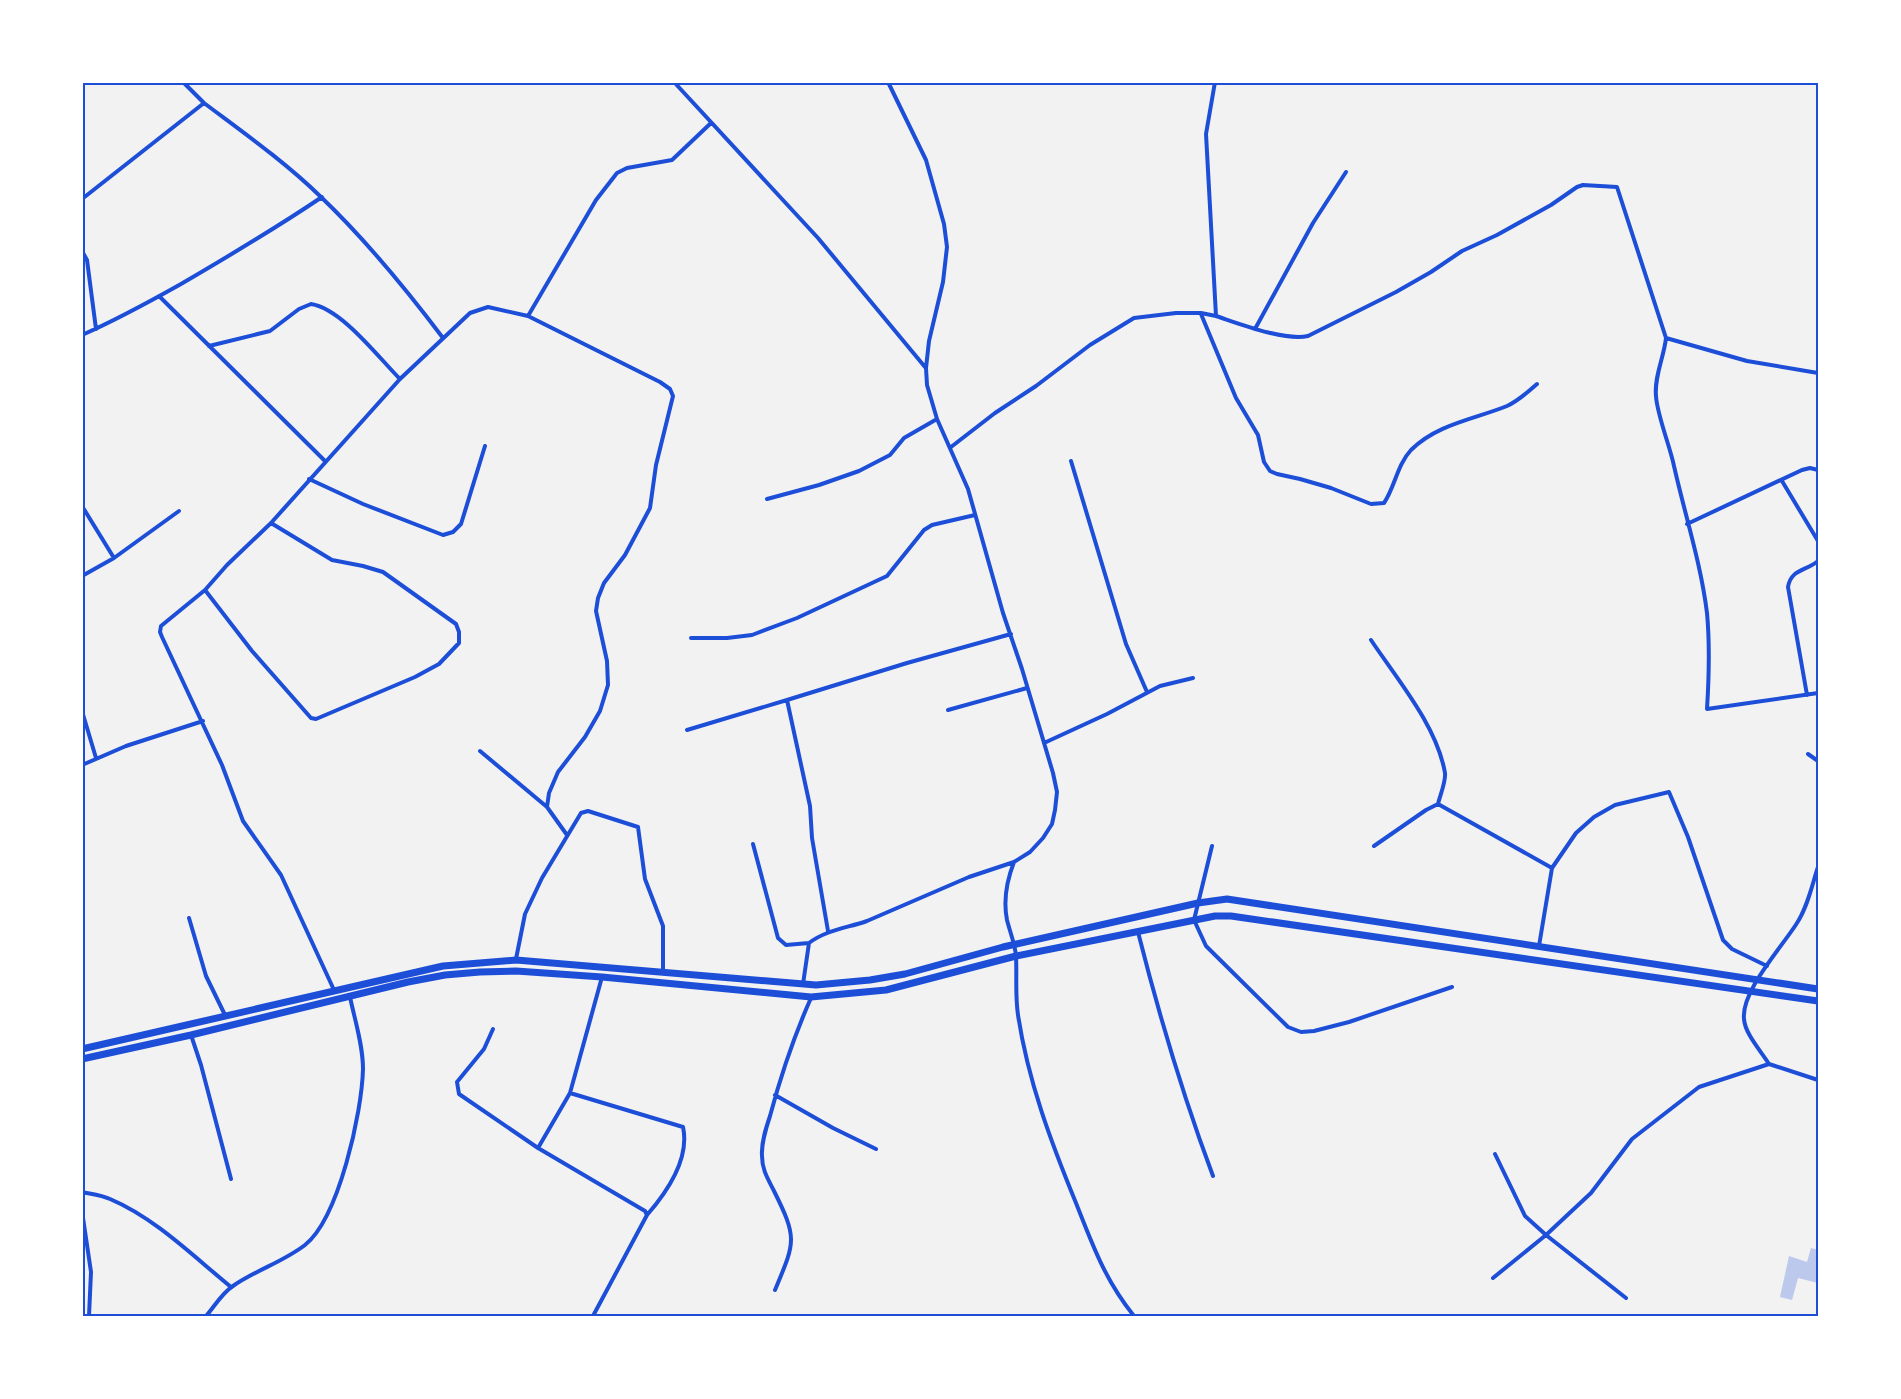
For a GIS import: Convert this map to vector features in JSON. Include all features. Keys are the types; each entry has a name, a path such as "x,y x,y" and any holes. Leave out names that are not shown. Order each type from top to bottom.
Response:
{"highway":[{"path":"82,1049 442,966 516,960 816,985 905,974 1014,945 1198,903 1227,899 1818,989"},
{"path":"82,1059 445,975 516,971 812,997 886,990 1016,956 1215,916 1232,916 1818,1001"}],"street":[{"path":"183,82 204,103 269,152 322,197 400,281 443,338"},
{"path":"674,82 818,238 926,368"},
{"path":"753,844 778,938 786,945 808,943 828,931 867,921 969,877 1014,862 1030,852 1043,838 1052,824 1056,810 1056,792 1044,743 968,489 937,419 927,385 929,341 943,282 947,247 944,224 926,160 888,82"},
{"path":"1215,82 1206,134 1216,316"},
{"path":"82,199 204,103"},
{"path":"528,316 596,200 617,173 627,168 672,160 711,123"},
{"path":"1255,329 1313,223 1346,172"},
{"path":"951,447 1090,345 1134,318 1176,313 1201,313 1255,329 1300,338 1308,336 1396,292 1462,251 1497,235 1551,205 1577,187 1583,185 1617,188 1666,338 1656,384 1656,397 1700,573 1707,612 1710,656 1707,709 1818,693"},
{"path":"82,335 159,296 272,230 322,197"},
{"path":"82,251 87,260 96,329"},
{"path":"159,296 325,461"},
{"path":"209,346 270,331 299,309 311,304 327,309 342,321 400,379"},
{"path":"335,991 281,875 243,821 203,721 160,632 161,626 205,590 270,523 400,379 470,313 488,307 528,316 660,382 670,389 673,396 656,465 650,508 625,555 604,583 598,598 597,611 607,661 608,685 600,711 585,738 558,772 549,793 547,807"},
{"path":"1201,313 1236,398 1257,435 1264,462 1270,471 1331,488 1371,504 1384,504 1392,491 1401,464 1410,451 1428,436 1509,405 1538,384"},
{"path":"1666,338 1747,361 1818,374"},
{"path":"766,499 819,485 859,471 890,455 904,438 937,419"},
{"path":"309,479 363,504 443,535 453,532 461,524 485,446"},
{"path":"1071,460 1126,644 1147,692"},
{"path":"1687,524 1802,470 1810,468 1818,470"},
{"path":"1782,481 1818,541"},
{"path":"82,506 114,558"},
{"path":"82,576 114,558 179,511"},
{"path":"691,638 752,635 797,618 887,576 924,530 932,525 975,514"},
{"path":"205,590 252,651 311,718 316,719 415,677 439,664 459,643 456,624 382,572 332,560 270,523"},
{"path":"1807,695 1788,587 1793,574 1818,561"},
{"path":"687,730 1011,634"},
{"path":"1371,640 1421,714 1437,747 1445,775 1438,804 1374,846"},
{"path":"1044,743 1160,686 1193,678"},
{"path":"948,710 1027,688"},
{"path":"787,700 808,796 812,838 828,931"},
{"path":"82,711 96,758"},
{"path":"82,765 126,746 203,721"},
{"path":"480,750 547,807 567,835"},
{"path":"1808,754 1818,761"},
{"path":"1539,946 1552,868 1576,833 1614,805 1669,792 1688,837 1723,940 1732,949 1767,966"},
{"path":"1438,804 1552,868"},
{"path":"516,960 525,914 542,878 581,813 588,811 638,828 645,879 663,926 663,972"},
{"path":"1212,846 1194,920 1206,946 1288,1027 1301,1032 1349,1022 1452,987"},
{"path":"1014,862 1009,876 1007,920 1016,956 1015,983 1018,1013 1036,1096 1102,1268 1116,1294 1134,1317"},
{"path":"1768,1064 1743,1022 1744,1006 1767,966 1797,923 1818,867"},
{"path":"189,918 206,976 226,1017"},
{"path":"1138,932 1162,1024 1192,1120 1213,1176"},
{"path":"803,984 808,943"},
{"path":"538,1149 570,1094 602,977"},
{"path":"206,1317 231,1287 306,1244 319,1229 336,1194 348,1158 360,1107 363,1069 361,1044 347,988"},
{"path":"775,1290 791,1253 793,1240 783,1209 763,1170 761,1154 775,1095 798,1028 812,997"},
{"path":"493,1029 484,1049 457,1082 459,1094 538,1149 645,1211 647,1215"},
{"path":"191,1035 231,1179"},
{"path":"1493,1278 1546,1235 1591,1193 1632,1139 1699,1087 1768,1064 1818,1080"},
{"path":"570,1094 683,1127 686,1140 668,1190 647,1215 593,1317"},
{"path":"775,1095 876,1149"},
{"path":"1495,1154 1525,1216 1626,1298"},
{"path":"82,1192 107,1197 128,1207 231,1287"},
{"path":"82,1211 91,1272 89,1317"}],"building":[{"path":"1811,1248 1818,1250 1818,1283 1798,1278 1792,1300 1780,1297 1789,1256 1807,1262"}]}
